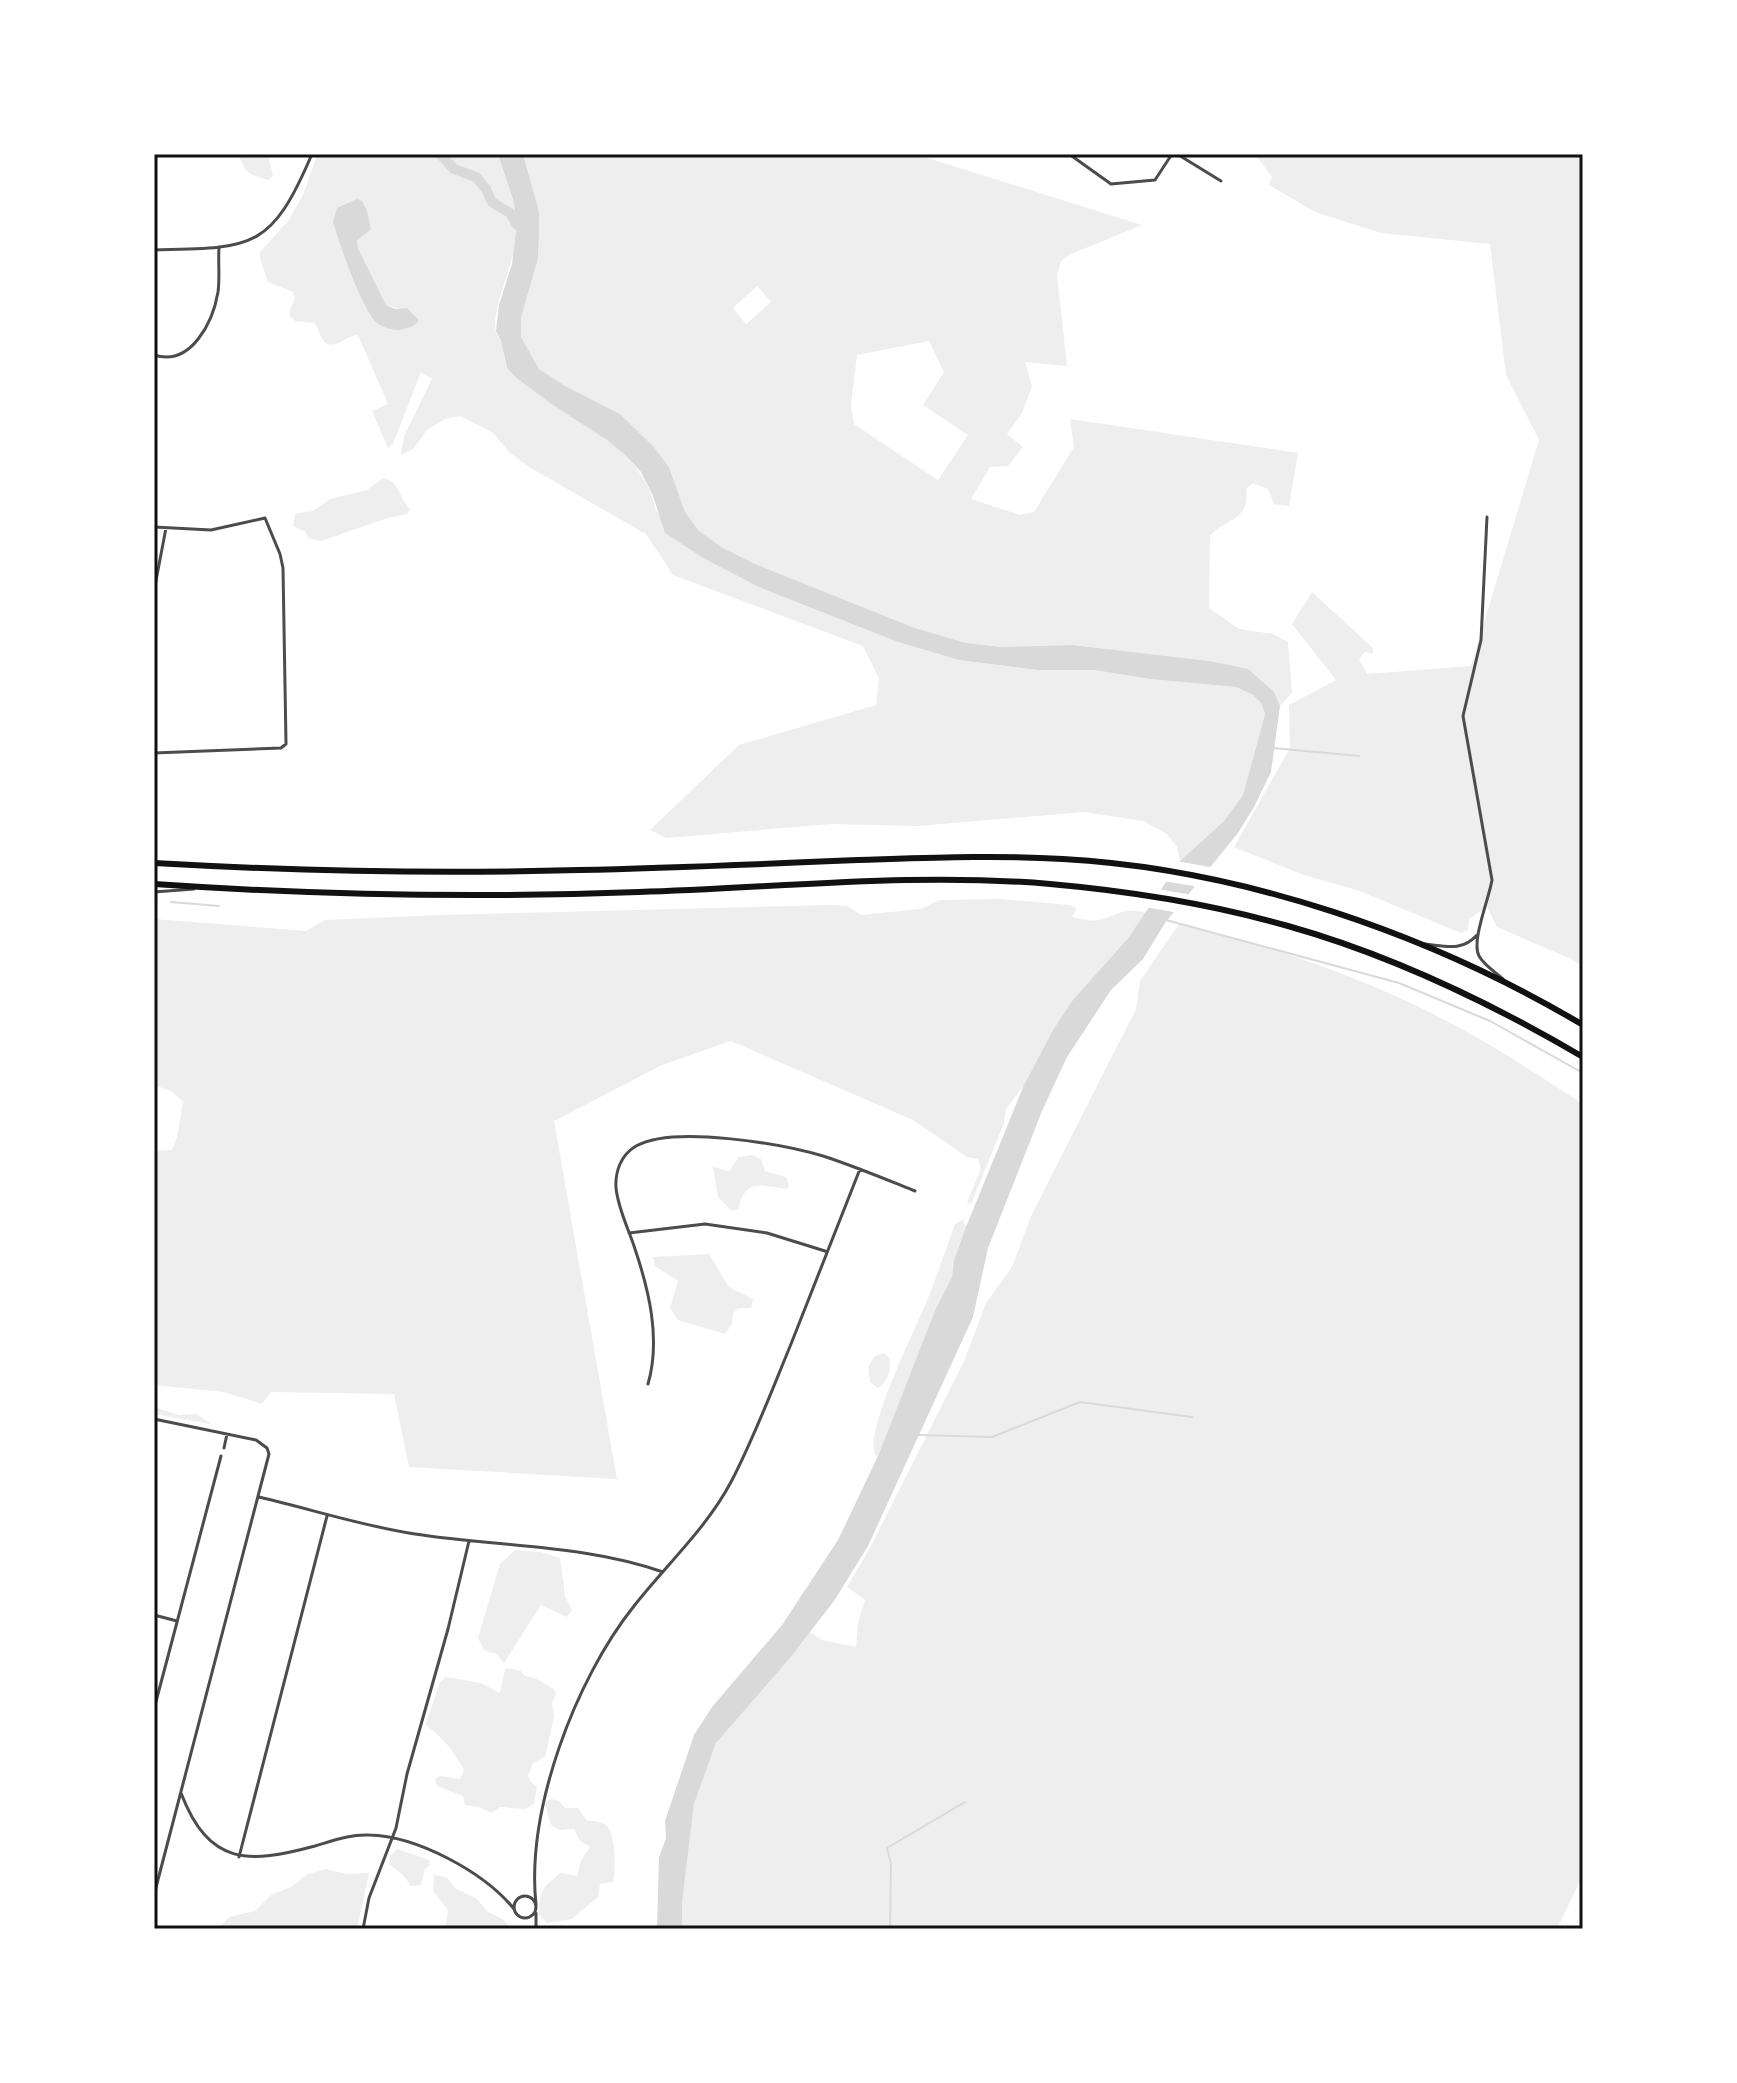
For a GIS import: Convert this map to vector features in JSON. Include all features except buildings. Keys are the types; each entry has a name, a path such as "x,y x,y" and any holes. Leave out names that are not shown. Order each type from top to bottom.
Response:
{"highway":[{"path":"154,863 418,871 579,870 971,856 1065,859 1237,886 1293,899 1413,942 1507,984 1583,1025"},
{"path":"154,884 364,893 548,894 916,881 1012,882 1101,890 1229,912 1288,926 1400,967 1495,1009 1583,1057"}],"street":[{"path":"154,250 241,245 266,232 293,196 312,154"},
{"path":"1069,154 1111,184 1155,180 1174,154 1221,181"},
{"path":"154,355 174,357 197,344 218,293 219,247"},
{"path":"1487,517 1481,640 1463,716 1492,880 1489,902 1477,935 1478,954 1507,984"},
{"path":"154,527 211,530 265,518 283,568 286,744 281,748 154,753"},
{"path":"154,591 166,527"},
{"path":"154,892 209,888"},
{"path":"1413,942 1459,947 1466,946 1477,935"},
{"path":"648,1384 655,1348 654,1327 616,1191 618,1168 629,1151 648,1141 693,1138 765,1143 824,1156 915,1191"},
{"path":"536,1927 535,1881 549,1785 583,1686 633,1607 712,1512 741,1464 860,1169"},
{"path":"629,1233 676,1226 718,1225 767,1233 827,1252"},
{"path":"154,1419 256,1440 267,1448 268,1460 154,1895"},
{"path":"224,1448 227,1434"},
{"path":"154,1709 221,1456"},
{"path":"259,1497 414,1534 585,1551 663,1572"},
{"path":"239,1857 327,1515"},
{"path":"363,1929 369,1898 393,1837 469,1541"},
{"path":"154,1615 177,1621"},
{"path":"181,1793 190,1815 204,1833 220,1849 239,1857 279,1855 342,1838 367,1835 393,1837 434,1851 457,1864 501,1896 519,1916 536,1927"},
{"path":"501,1896 510,1899 525,1896 535,1881"},
{"path":"525,1896 531,1897 536,1907"},
{"path":"514,1909 519,1898"},
{"path":"525,1918 531,1916 536,1907"}],"shaded area":[{"path":"236,154 268,154 273,176 268,180 249,173"},
{"path":"328,154 498,154 513,198 517,225 514,252 495,321 507,367 523,383 608,440 638,471 649,489 656,511 761,588 898,642 959,660 1037,670 1094,670 1236,687 1253,695 1261,703 1265,714 1243,795 1224,821 1180,861 1177,847 1167,834 1143,821 1084,812 918,826 831,824 666,838 650,830 739,745 876,705 879,678 863,646 673,575 646,534 529,467 510,453 492,432 460,416 445,419 427,430 413,449 401,455 404,436 432,379 421,372 393,444 388,448 372,411 388,404 358,335 331,345 323,340 314,323 295,321 290,316 295,298 293,292 268,282 260,259 260,252 288,221 303,195 317,155 323,157","holes":["337,208 371,229 357,241 358,248 386,305 401,309 367,307"]},
{"path":"498,154 523,154 539,212 538,259 521,318 521,337 539,369 620,414 654,447 669,467 685,512 699,531 723,548 755,564 915,628 966,643 1002,647 1073,645 1209,661 1248,669 1274,692 1280,706 1271,772 1254,807 1238,833 1165,923 1143,959 1111,990 1067,1057 1042,1111 988,1248 973,1317 868,1546 834,1601 789,1659 716,1743 694,1804 682,1903 682,1929 657,1929 659,1857 666,1838 665,1821 694,1735 712,1707 782,1625 838,1540 878,1456 936,1308 952,1277 954,1260 966,1227 1024,1085 1053,1030 1072,1001 1129,937 1180,861 1224,821 1243,795 1265,714 1261,703 1253,695 1236,687 1094,670 1037,670 959,660 898,642 761,588 705,559 665,533 641,472 624,454 516,378 507,368 496,331 499,305 512,264 517,225 513,199"},
{"path":"523,154 915,154 1142,225 1061,261 1057,275 1067,366 1025,362 1032,386 1022,413 1007,434 1023,447 1008,466 990,467 971,499 1020,515 1034,512 1074,447 1070,419 1298,453 1289,506 1274,504 1268,489 1253,483 1246,489 1247,499 1241,513 1210,536 1209,608 1239,629 1273,634 1288,642 1292,693 1280,706 1273,692 1209,661 1073,645 1002,647 966,643 915,628 755,564 723,548 699,531 685,512 669,467 654,447 620,414 564,386 539,369 521,337 521,318 538,260 539,237","holes":["757,286 771,302 746,324 733,308","929,341 944,372 923,405 968,435 938,480 854,424 851,405 857,355"]},
{"path":"1255,154 1583,154 1583,967 1497,927 1487,907 1469,919 1468,930 1461,933 1357,890 1304,875 1234,847 1290,748 1289,705 1336,680 1292,624 1312,592 1373,648 1373,654 1365,652 1359,659 1367,674 1471,666 1539,440 1506,375 1490,244 1381,233 1315,212 1269,185 1272,177"},
{"path":"357,199 362,201 367,211 371,229 357,241 358,248 386,305 395,309 407,308 419,320 411,327 393,330 375,321 357,288 333,222 337,208"},
{"path":"383,478 397,488 410,509 407,514 321,541 308,538 306,532 293,526 295,514 313,511 330,499 367,490"},
{"path":"1001,899 1069,905 1077,908 1072,917 1089,920 1126,911 1146,913 1129,937 1072,1001 1053,1030 1024,1085 1006,1109 1004,1123 971,1204 967,1202 981,1169 978,1159 967,1157 913,1120 731,1041 662,1065 554,1121 617,1479 409,1467 394,1394 271,1392 262,1404 224,1392 154,1385 154,1151 172,1150 183,1102 171,1091 154,1085 154,941 157,936 154,935 154,919 306,931 325,920 831,905 847,906 861,915 920,909 940,900"},
{"path":"1179,924 1287,954 1391,994 1474,1036 1583,1104 1583,1875 1557,1929 682,1929 682,1903 694,1804 716,1743 810,1632 822,1640 856,1647 858,1623 865,1600 847,1587 870,1548 965,1359 986,1303 1012,1267 1031,1216 1136,1009 1140,981"},
{"path":"752,1155 761,1159 765,1171 786,1177 789,1186 787,1189 750,1188 745,1192 738,1210 731,1210 718,1197 713,1167 729,1171 739,1157"},
{"path":"963,1220 966,1227 954,1260 952,1277 936,1308 878,1456 875,1455 877,1423 885,1400 955,1224"},
{"path":"709,1254 729,1287 753,1299 751,1308 739,1308 733,1313 732,1324 725,1334 678,1320 670,1308 678,1281 655,1266 653,1257"},
{"path":"883,1353 889,1357 889,1370 887,1378 878,1388 870,1382 868,1368 874,1357"},
{"path":"154,1407 179,1415 197,1414 211,1424 154,1414"},
{"path":"515,1550 541,1552 560,1558 565,1596 572,1610 567,1617 541,1605 504,1663 496,1654 484,1650 478,1638 500,1564"},
{"path":"508,1668 521,1671 525,1676 554,1689 554,1717 545,1757 533,1763 528,1776 537,1787 534,1804 525,1809 500,1807 492,1813 465,1805 463,1796 437,1786 435,1779 440,1776 460,1779 464,1770 448,1746 426,1723 440,1682 445,1677 481,1683 500,1693"},
{"path":"552,1799 565,1808 578,1808 587,1821 606,1825 613,1843 615,1868 613,1882 600,1884 598,1897 572,1919 547,1923 539,1915 543,1890 560,1873 577,1876 581,1860 589,1849 574,1829 560,1830 551,1825 545,1804"},
{"path":"397,1849 429,1860 430,1865 425,1869 421,1885 411,1886 389,1864 390,1856"},
{"path":"326,1869 347,1874 369,1873 357,1929 218,1929 229,1917 255,1911 271,1895 291,1887 308,1874"},
{"path":"434,1876 447,1878 455,1888 477,1899 488,1912 504,1920 511,1929 445,1929 448,1910 433,1891"}],"pier":[{"path":"1176,861 1216,868 1200,887 1162,881"},
{"path":"1157,889 1193,895 1179,913 1145,907"}],"waterway":[{"path":"440,154 454,169 476,177 492,202 510,213 517,225 528,226"},
{"path":"1273,748 1359,756"},
{"path":"171,902 219,906"},
{"path":"1166,920 1399,983 1490,1021 1583,1073"},
{"path":"917,1435 992,1437 1080,1402 1192,1417"},
{"path":"890,1929 891,1864 887,1848 965,1802"}]}
